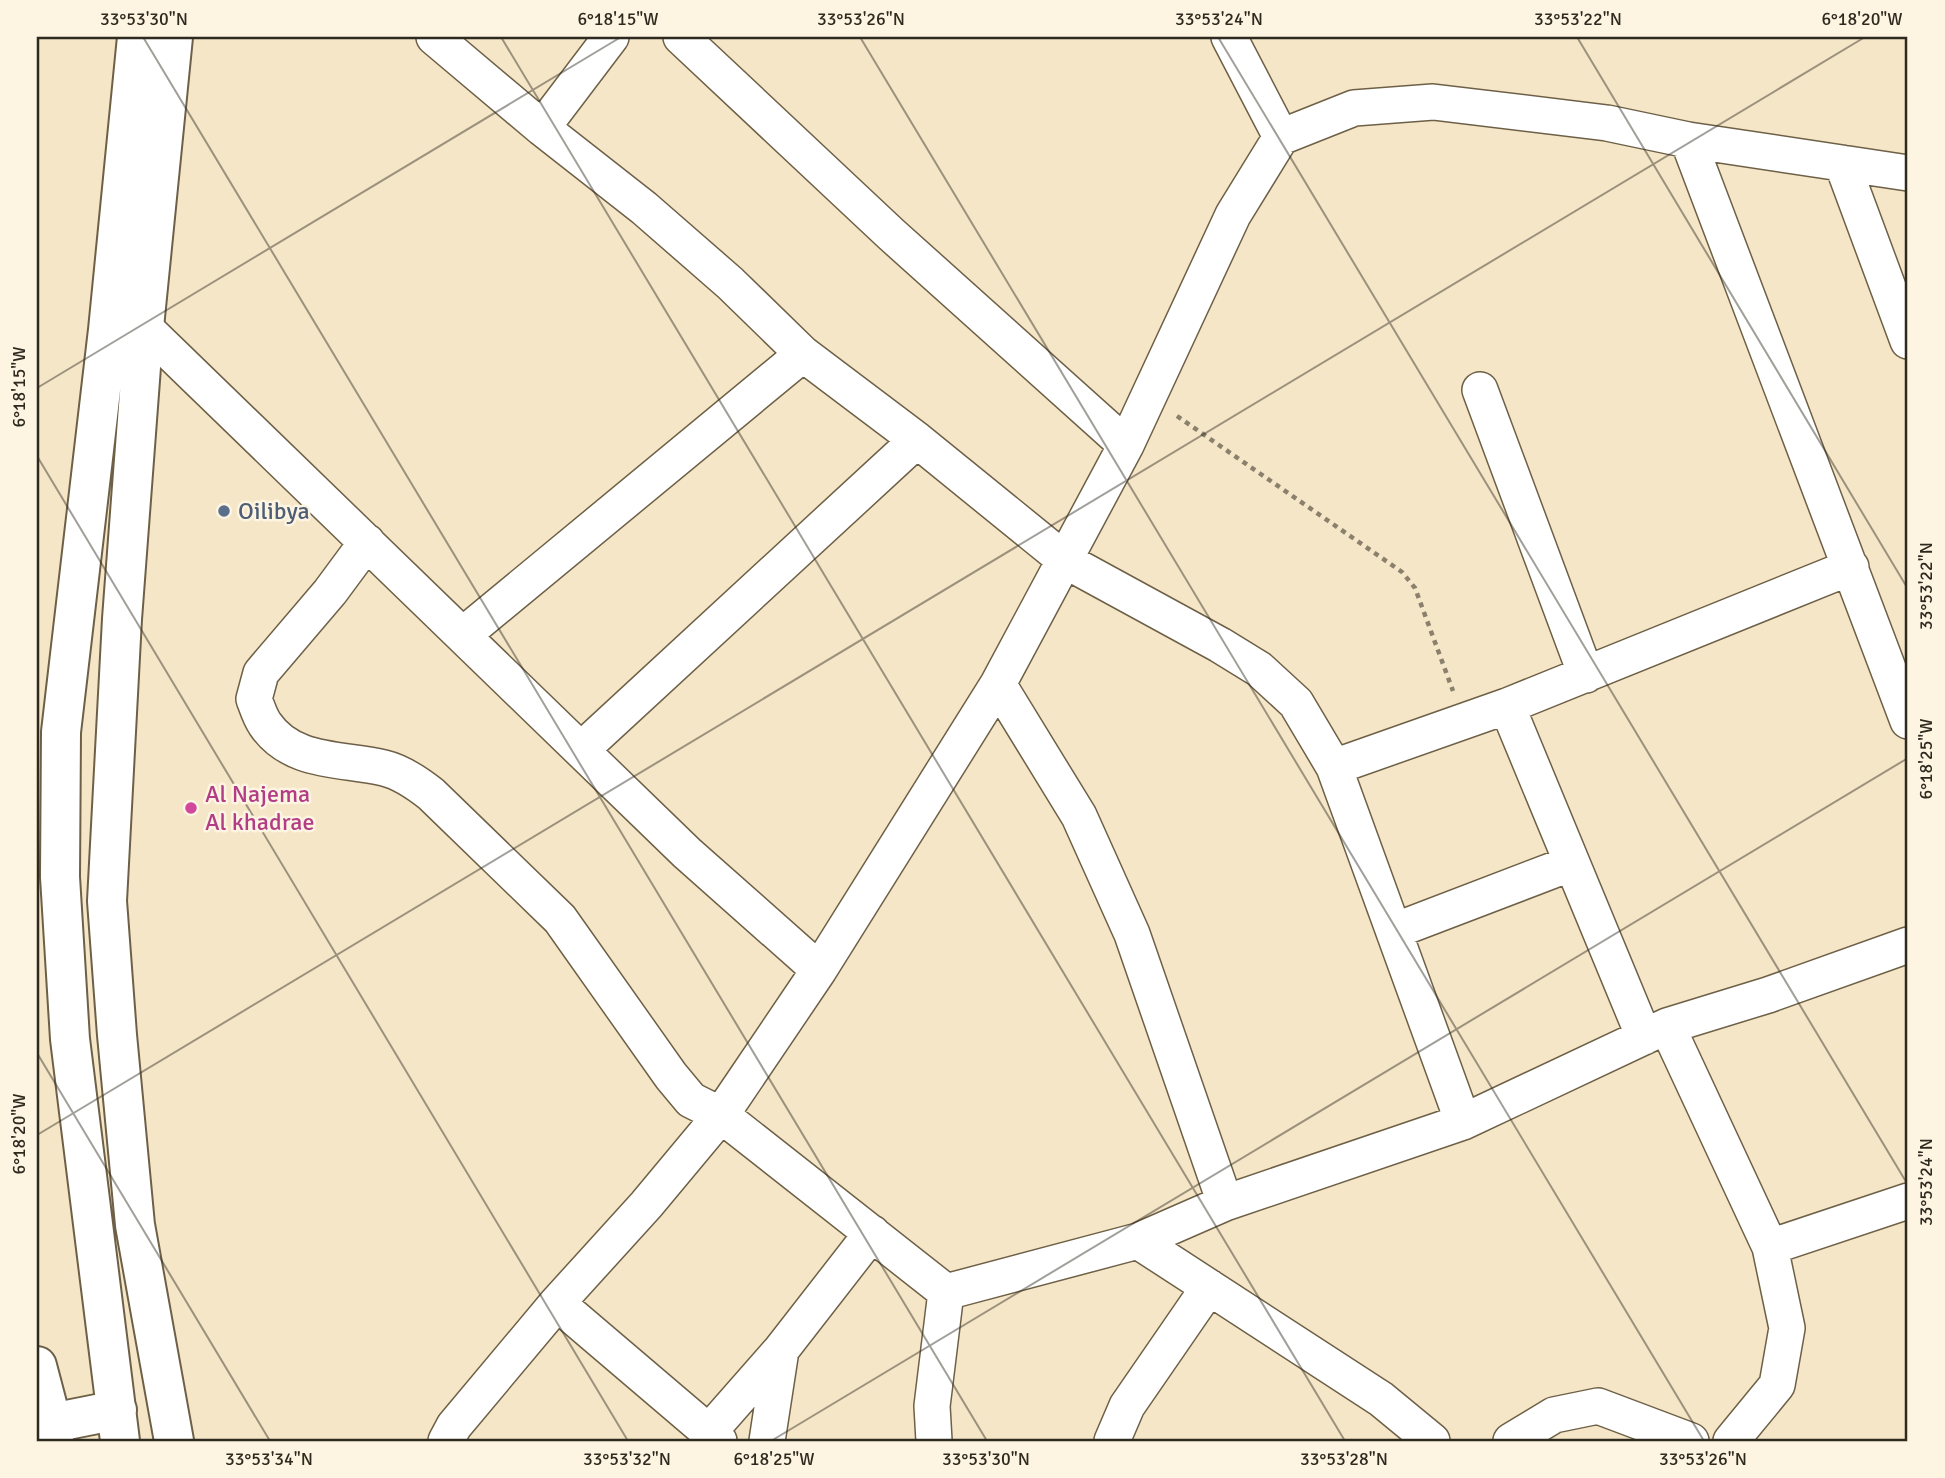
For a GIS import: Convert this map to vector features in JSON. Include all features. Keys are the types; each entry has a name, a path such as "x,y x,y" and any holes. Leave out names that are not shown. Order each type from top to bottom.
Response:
{"main road":[{"path":"37,1366 53,1432 119,1426 70,1040 60,877 61,732 108,330 137,37"},
{"path":"173,37 144,327 122,619 107,901 135,1225 174,1441"}],"street":[{"path":"434,37 542,128 644,208 730,283 803,354 917,440 1066,561 1259,669 1296,703 1334,767 1463,1122"},
{"path":"542,128 611,37"},
{"path":"681,37 891,234 1126,445"},
{"path":"1229,37 1281,137"},
{"path":"457,1436 558,1303 646,1205 721,1115 819,970 998,684 1126,445 1233,215 1281,137 1354,108 1433,102 1607,123 1688,140 1908,173"},
{"path":"1688,140 1908,721"},
{"path":"1842,163 1908,341"},
{"path":"144,327 687,853 819,970"},
{"path":"463,635 803,354"},
{"path":"1480,390 1586,676"},
{"path":"581,750 917,440"},
{"path":"367,542 330,592 261,673 254,699 265,724 301,754 386,768 415,782 431,794 560,919 671,1076 691,1100 721,1115 946,1292"},
{"path":"1334,767 1586,676 1851,566"},
{"path":"998,684 1079,817 1132,934 1225,1203"},
{"path":"1507,706 1572,863 1656,1032 1770,1247 1787,1328 1777,1385 1731,1441"},
{"path":"1394,931 1572,863"},
{"path":"946,1292 1138,1241 1225,1203 1463,1122 1656,1032 1908,945"},
{"path":"1770,1247 1908,1201"},
{"path":"558,1303 713,1437 872,1233"},
{"path":"1138,1241 1381,1399 1432,1441"},
{"path":"1112,1441 1127,1406 1209,1287"},
{"path":"934,1441 932,1406 946,1292"},
{"path":"767,1441 781,1350"},
{"path":"1511,1441 1554,1415 1598,1406 1691,1441"}],"path":[{"path":"1148,397 1402,572 1415,589 1464,721"}],"place":[{"name":"Oilibya","path":"224,511"},
{"name":"Al Najema Al khadrae","path":"191,808"}]}
